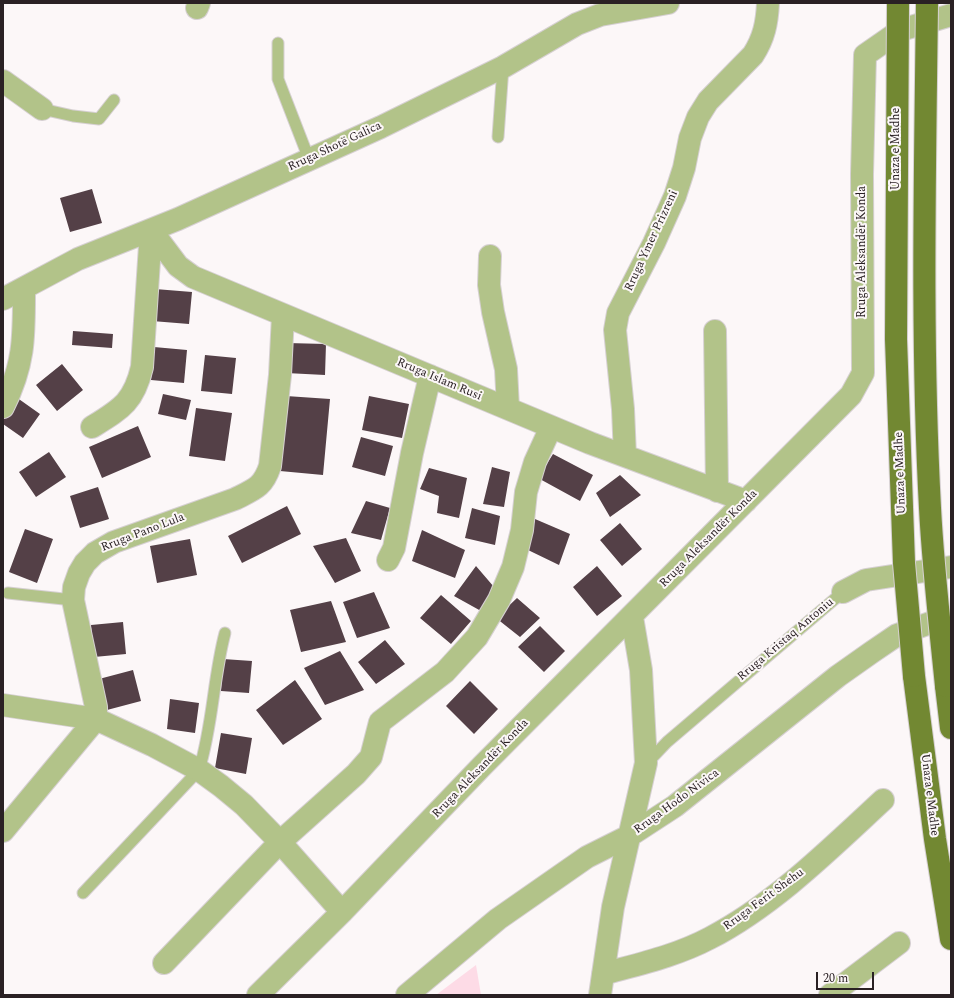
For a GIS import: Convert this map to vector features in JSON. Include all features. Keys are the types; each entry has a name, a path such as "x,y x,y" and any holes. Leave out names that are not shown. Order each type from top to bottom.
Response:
{"highway":[{"name":"Unaza e Madhe","path":"898,3 896,339 904,563 914,676 935,839 951,939"},
{"path":"927,3 925,168 928,453 935,584 951,728"}],"street":[{"name":"Rruga Shotë Galica","path":"3,299 78,259 151,230 309,160 503,67 577,24 600,15 668,3"},
{"name":"Rruga Ymer Prizreni","path":"625,456 623,409 615,330 618,313 654,243 675,196 684,168 690,138 698,117 708,101 753,55 759,46 764,35 768,3"},
{"name":"Rruga Aleksandër Konda","path":"258,995 342,912 482,766 851,396 863,373 862,174 865,55 901,30 951,15"},
{"path":"3,81 42,109"},
{"name":"Rruga Islam Rusi","path":"151,230 178,266 192,277 551,427 746,501"},
{"path":"92,426 127,402 138,386 142,367 151,230"},
{"path":"490,256 489,285 493,312 506,369 508,408"},
{"path":"3,407 13,386 22,357 24,289"},
{"name":"Rruga Pano Lula","path":"96,719 96,707 73,600 78,572 95,553 114,542 235,499 254,490 265,479 270,466 280,376 282,315"},
{"path":"715,331 717,491"},
{"path":"388,560 394,548 412,453 430,376"},
{"path":"164,963 280,842 356,774 371,757 380,722 445,672 477,637 499,600 513,567 522,530 526,492 535,462 551,427"},
{"name":"Rruga Kristaq Antoniu","path":"843,592 866,580 951,566"},
{"path":"602,984 613,907 646,763 641,670 632,617"},
{"name":"Rruga Hodo Nivica","path":"406,995 498,919 587,857 629,836 676,806 838,676 897,635 930,623 951,620"},
{"path":"3,705 96,719 152,745 199,770 244,806 280,842 342,912"},
{"path":"3,831 96,719"},
{"name":"Rruga Ferit Shehu","path":"602,984 710,938 753,912 818,860 883,800"},
{"path":"830,995 899,943"}],"lane":[{"path":"278,44 278,79 309,160"},
{"path":"498,137 503,67"},
{"path":"42,109 73,116 99,119 114,100"},
{"name":"Rruga Kristaq Antoniu","path":"646,763 666,742 843,592"},
{"path":"8,593 73,600"},
{"path":"83,893 199,770 207,744 220,650 225,633"}],"shaded area":[{"path":"476,965 481,995 436,995"}],"building":[{"path":"92,189 102,223 70,232 60,198"},
{"path":"155,289 192,292 189,324 152,321"},
{"path":"73,331 113,334 112,348 72,345"},
{"path":"287,343 326,344 325,375 286,373"},
{"path":"154,347 187,350 184,383 151,380"},
{"path":"205,355 236,358 232,394 201,391"},
{"path":"62,364 83,390 57,411 36,385"},
{"path":"163,394 191,400 186,420 158,414"},
{"path":"286,396 330,399 323,475 280,471"},
{"path":"369,396 409,404 402,438 362,430"},
{"path":"16,397 40,414 23,438 3,424 3,416"},
{"path":"196,408 232,413 225,461 189,456"},
{"path":"138,426 151,457 102,478 89,447"},
{"path":"361,437 393,446 385,476 352,467"},
{"path":"49,452 66,477 36,497 19,472"},
{"path":"553,454 593,475 580,501 538,478"},
{"path":"492,467 510,472 504,507 483,504"},
{"path":"429,468 467,478 459,518 437,513 439,496 420,489"},
{"path":"620,475 641,495 610,517 596,493"},
{"path":"98,487 109,519 80,528 70,496"},
{"path":"366,501 390,508 381,540 351,533"},
{"path":"287,506 301,534 242,563 228,536"},
{"path":"472,508 500,516 495,545 465,538"},
{"path":"535,519 570,534 559,565 528,550"},
{"path":"620,523 642,549 622,566 600,540"},
{"path":"25,529 53,539 37,583 9,572"},
{"path":"422,530 465,550 455,578 412,561"},
{"path":"346,538 361,571 335,583 313,546"},
{"path":"190,539 197,575 157,583 150,546"},
{"path":"476,566 494,587 481,611 454,596"},
{"path":"597,566 622,596 597,616 573,587"},
{"path":"374,592 390,628 357,638 343,602"},
{"path":"441,595 471,621 451,644 420,618"},
{"path":"517,598 540,618 520,637 496,618"},
{"path":"331,601 346,642 301,652 290,610"},
{"path":"123,622 126,654 94,657 91,625"},
{"path":"540,626 565,651 544,672 518,647"},
{"path":"385,640 405,664 376,684 358,662"},
{"path":"340,651 364,690 325,705 304,668"},
{"path":"223,659 252,661 249,693 221,691"},
{"path":"133,670 141,701 107,710 99,679"},
{"path":"295,680 322,719 283,745 256,710"},
{"path":"470,681 498,709 474,734 446,706"},
{"path":"170,699 199,703 195,733 167,729"},
{"path":"221,733 252,738 246,774 215,768"}]}
